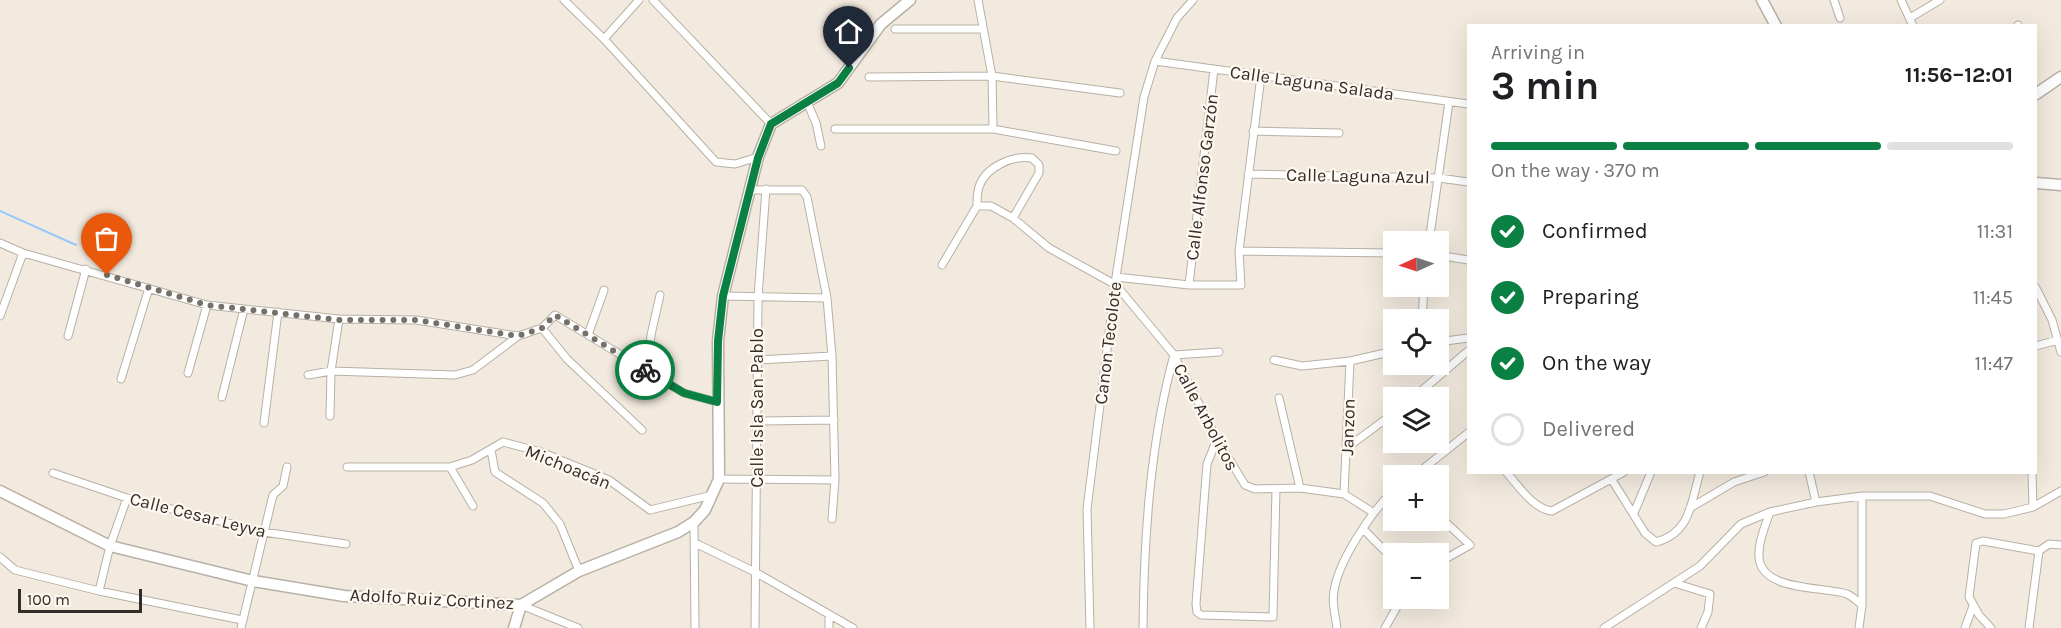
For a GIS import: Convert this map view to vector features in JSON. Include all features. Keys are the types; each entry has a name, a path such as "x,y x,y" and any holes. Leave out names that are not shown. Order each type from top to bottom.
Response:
{"main road":[{"path":"1762,0 1775,24"},
{"path":"771,124 838,83 881,24 907,1"},
{"path":"2037,93 2061,76"},
{"name":"Adolfo Ruiz Cortinez","path":"0,491 110,546 253,581 344,596 521,605 579,571 678,532 694,522 705,510 718,479 718,341 723,296 758,158 771,124"},
{"path":"2037,183 2061,185"},
{"path":"514,628 521,605"}],"street":[{"path":"564,0 604,39 716,162 735,164 758,158"},
{"path":"604,39 639,0"},
{"path":"653,0 771,124"},
{"path":"978,0 992,76 993,129"},
{"name":"Canon Tecolote","path":"1090,628 1087,509 1116,281 1144,97 1155,61 1177,18 1193,0"},
{"path":"1834,0 1840,18"},
{"path":"1901,0 1912,22 1940,0"},
{"path":"895,29 983,29"},
{"name":"Calle Laguna Salada","path":"1155,61 1467,104"},
{"name":"Calle Alfonso Garzón","path":"1189,285 1214,69"},
{"path":"869,77 992,76 1120,93"},
{"path":"977,206 991,206 1013,218 1049,248 1116,281 1189,285 1242,284 1239,251 1261,76"},
{"path":"807,102 816,123 821,146"},
{"path":"1431,231 1449,102"},
{"path":"835,129 993,129 1116,151"},
{"path":"1253,131 1339,132"},
{"path":"942,265 977,206 979,186 984,176 994,167 1015,159 1032,158 1039,165 1039,173 1013,218"},
{"name":"Calle Laguna Azul","path":"1248,174 1439,178 1467,182"},
{"name":"Calle Isla San Pablo","path":"755,628 758,297 766,189"},
{"path":"750,190 802,190 807,197 827,298 832,356 835,480 831,519"},
{"path":"0,243 23,253 207,305 339,320 416,320 518,336"},
{"path":"1239,251 1383,253"},
{"path":"0,316 23,253"},
{"path":"1449,257 1467,260"},
{"path":"68,336 86,269"},
{"name":"Calle Arbolitos","path":"1116,281 1174,355 1217,439 1245,485 1255,489 1300,488 1344,494 1374,513"},
{"path":"122,379 149,288"},
{"path":"588,335 604,290"},
{"path":"2037,290 2052,321 2061,352"},
{"path":"647,371 651,334 660,295"},
{"path":"723,296 827,298"},
{"path":"188,373 207,305"},
{"path":"222,397 244,309"},
{"path":"264,423 278,312"},
{"path":"308,375 331,371 455,375 473,370 518,336 542,328 555,315 684,393 717,402"},
{"path":"330,416 331,371 339,320"},
{"path":"542,328 567,359 642,430"},
{"path":"1449,341 1467,338"},
{"path":"2037,346 2058,340"},
{"path":"1174,355 1219,352"},
{"path":"1426,387 1467,352"},
{"path":"1274,360 1302,366 1350,361 1383,354"},
{"name":"Calle Arbolitos","path":"1143,628 1144,558 1163,396 1174,355"},
{"path":"757,360 832,356"},
{"name":"Janzon","path":"1344,494 1350,361"},
{"path":"1279,398 1300,488"},
{"path":"757,421 834,420"},
{"path":"1347,447 1383,421"},
{"path":"1428,465 1467,434"},
{"path":"1217,439 1207,464 1197,612 1201,615 1274,616 1276,489"},
{"name":"Michoacán","path":"450,467 504,442 541,452 609,480 650,510 712,495"},
{"path":"490,450 495,472 543,503 560,524 579,571"},
{"path":"0,557 15,570 242,624 273,495 283,486 287,467"},
{"path":"347,467 450,467 473,506"},
{"name":"Calle Cesar Leyva","path":"53,473 127,498 264,532 346,544"},
{"path":"1508,474 1543,510 1552,511 1621,474"},
{"path":"1634,513 1650,474"},
{"path":"1612,480 1645,533 1656,542 1678,532 1690,508 1699,474"},
{"path":"1690,508 1734,482 1758,474"},
{"path":"1809,474 1816,502"},
{"path":"2032,474 2033,507"},
{"path":"718,479 835,480"},
{"path":"1604,628 1700,566 1742,524 1770,512 1816,502 1862,496 1930,496 1985,514 2004,514 2033,507 2061,491"},
{"path":"1858,628 1862,605 1862,496"},
{"path":"99,591 110,546 127,498"},
{"path":"1337,628 1333,601 1335,585 1364,530 1383,503"},
{"path":"1770,512 1759,551 1760,566 1765,572 1786,583 1849,595 1862,605"},
{"path":"694,522 695,628"},
{"path":"1449,525 1470,544 1469,548 1449,558"},
{"path":"1364,530 1383,549"},
{"path":"1991,628 1973,606 1969,586 1976,543 1983,541 2042,548 2061,545"},
{"path":"695,543 756,572 853,628"},
{"path":"2029,628 2042,548"},
{"path":"1674,583 1710,594 1708,612 1701,628"},
{"path":"521,605 578,628"},
{"path":"1965,628 1973,606"},
{"path":"1385,628 1396,609"},
{"path":"829,628 830,615"}],"waterway":[{"path":"0,211 76,245"}],"way so far":[{"path":"107,275 207,305 339,320 416,320 518,336 542,328 555,315 645,370"}],"route":[{"path":"645,370 684,393 717,402 718,341 723,296 758,158 771,124 838,83 849,68"}]}
